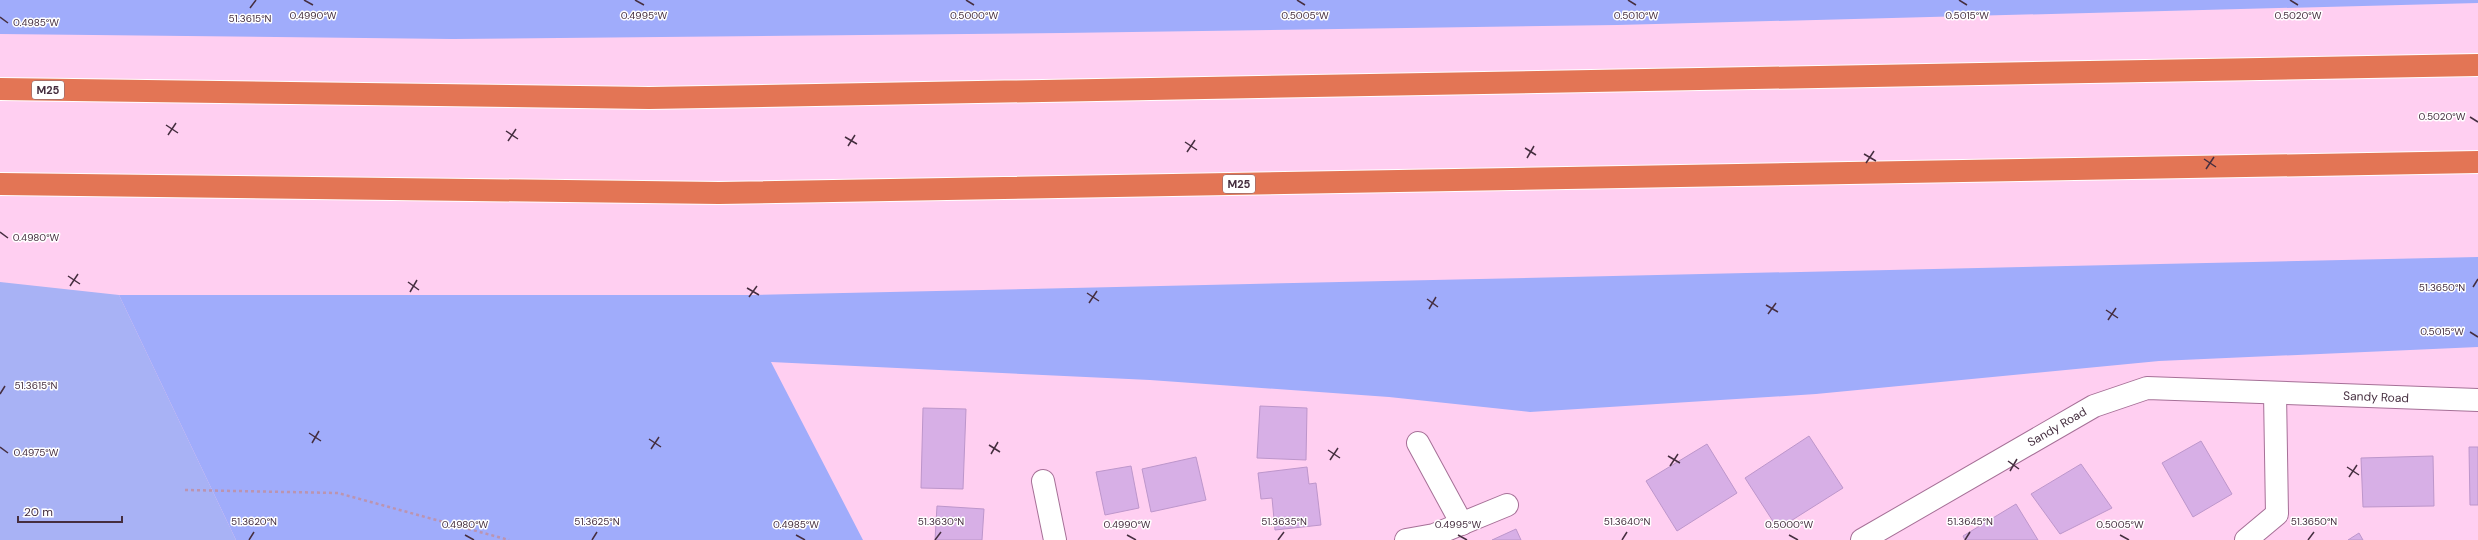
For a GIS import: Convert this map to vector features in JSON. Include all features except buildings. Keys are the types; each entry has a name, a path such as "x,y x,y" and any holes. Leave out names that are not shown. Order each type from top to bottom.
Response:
{"highway":[{"name":"M25","path":"0,89 649,98 2478,65"},
{"name":"M25","path":"0,184 719,193 2478,162"}],"street":[{"name":"Sandy Road","path":"1862,540 2094,406 2147,388 2478,400"},
{"path":"2246,540 2277,514 2275,393"},
{"path":"1418,443 1462,524"},
{"path":"1043,481 1055,540"},
{"path":"1406,540 1434,535 1507,505"}],"path":[{"path":"185,490 338,493 509,540"}],"shaded area":[{"path":"0,0 2478,0 2478,3 1617,25 1062,33 453,39 0,34"},
{"path":"2478,257 2478,347 2159,361 1816,394 1530,412 1389,397 1150,380 771,362 863,540 236,540 119,295 752,295"},
{"path":"0,282 119,295 236,540 0,540"}]}
